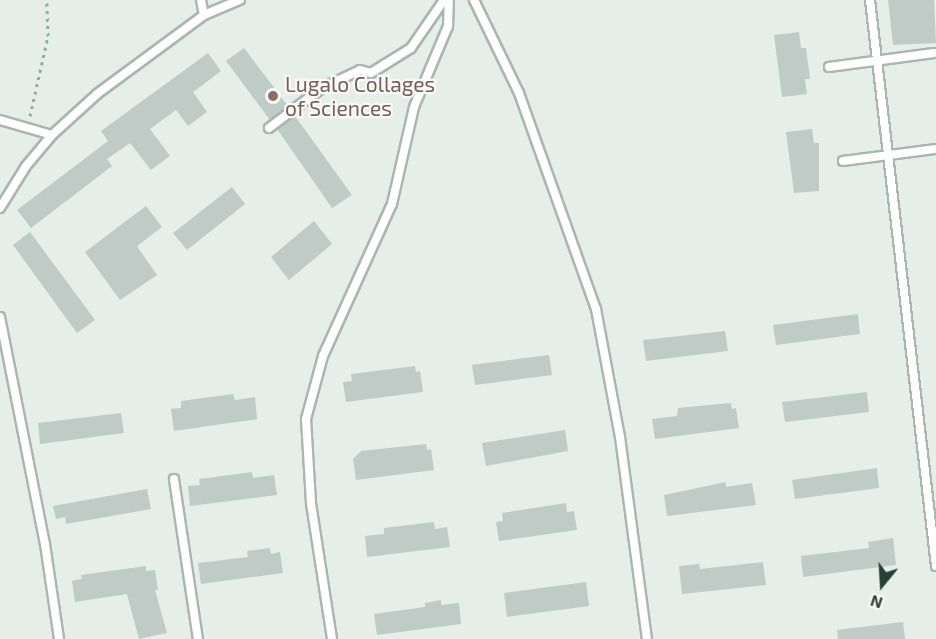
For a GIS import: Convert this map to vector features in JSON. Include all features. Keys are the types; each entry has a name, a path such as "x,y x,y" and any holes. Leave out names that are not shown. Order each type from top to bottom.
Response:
{"lane":[{"path":"201,0 204,15"},
{"path":"0,208 26,166 52,135 143,57 204,15 240,0"},
{"path":"269,128 322,88 360,70 371,73 411,48 444,0"},
{"path":"332,639 311,503 306,419 323,356 392,204 404,164 414,107 448,26 450,0"},
{"path":"474,0 519,93 596,309 620,437 647,639"},
{"path":"870,0 891,155 936,566"},
{"path":"829,67 934,53"},
{"path":"0,120 52,135"},
{"path":"843,161 936,149"},
{"path":"0,317 45,544 59,639"},
{"path":"174,479 198,639"}],"path":[{"path":"28,128 48,36 47,0"}],"building":[{"path":"888,0 934,0 936,43 893,45"},
{"path":"799,32 801,48 806,48 810,79 805,79 807,94 782,97 774,35"},
{"path":"244,48 288,106 270,120 226,61"},
{"path":"208,53 221,71 193,92 207,112 188,126 176,110 150,129 170,156 151,170 130,143 107,159 112,166 31,228 17,210 108,141 101,131"},
{"path":"295,116 352,195 332,208 277,129"},
{"path":"812,129 814,143 819,143 819,191 794,193 786,132"},
{"path":"232,187 245,204 187,250 173,233"},
{"path":"146,206 162,227 137,246 157,275 120,300 85,252"},
{"path":"314,221 332,244 289,280 271,257"},
{"path":"30,232 95,320 77,333 13,245"},
{"path":"858,314 860,334 776,345 773,325"},
{"path":"725,331 728,351 646,361 643,340"},
{"path":"549,355 552,375 475,385 472,365"},
{"path":"415,366 416,372 420,371 423,392 346,402 343,382 352,381 351,374"},
{"path":"867,392 869,412 785,422 782,402"},
{"path":"233,394 235,400 255,397 257,419 174,431 171,409 181,408 181,401"},
{"path":"731,403 732,409 736,408 739,428 655,439 652,419 677,416 678,408"},
{"path":"121,413 124,433 40,444 38,423"},
{"path":"565,430 568,451 486,466 482,443"},
{"path":"426,444 427,450 431,449 434,470 356,480 353,459 361,451"},
{"path":"877,468 879,488 795,499 792,480"},
{"path":"252,472 253,478 274,475 277,495 190,506 188,486 200,485 199,479"},
{"path":"726,482 726,487 752,483 756,505 667,516 664,495"},
{"path":"147,489 151,509 66,524 65,517 56,519 53,506"},
{"path":"566,503 567,512 574,511 577,530 499,541 496,522 503,521 502,513"},
{"path":"434,522 435,529 447,527 450,547 367,557 365,536 384,534 384,528"},
{"path":"893,538 896,565 803,577 801,556 869,548 868,542"},
{"path":"270,548 271,554 280,552 283,573 201,584 198,563 248,557 247,551"},
{"path":"763,562 766,585 682,594 679,566 699,564 700,569"},
{"path":"146,566 146,571 155,570 158,590 155,590 167,633 139,639 127,594 75,602 72,581 82,579 81,575"},
{"path":"586,582 589,606 507,617 504,593"},
{"path":"441,600 441,605 459,603 461,624 377,635 374,614 425,607 425,603"},
{"path":"903,622 905,639 838,639 837,630"}],"place":[{"name":"Lugalo Collages of Sciences","path":"273,96"}]}
